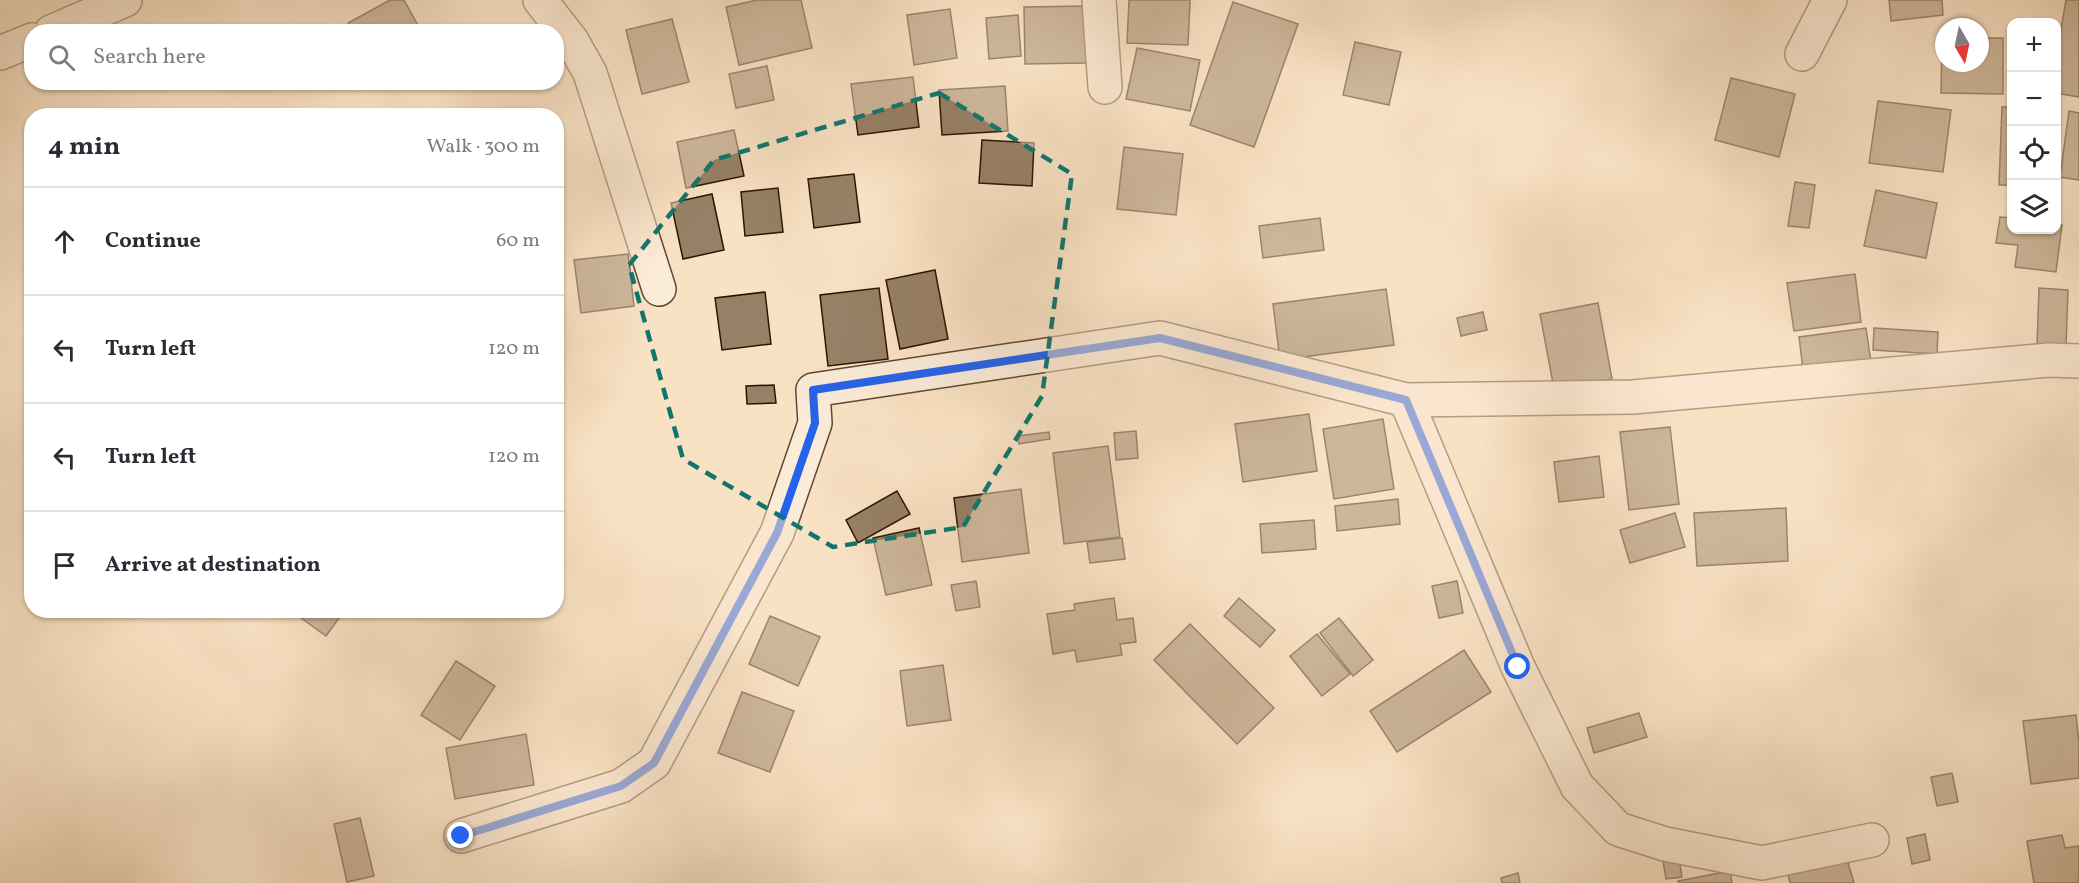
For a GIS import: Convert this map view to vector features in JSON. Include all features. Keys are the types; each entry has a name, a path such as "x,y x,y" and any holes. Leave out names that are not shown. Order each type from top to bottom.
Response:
{"street":[{"path":"70,24 125,0"},
{"path":"540,0 559,24"},
{"path":"1100,0 1105,87"},
{"path":"1802,54 1830,0"},
{"path":"564,31 590,74 659,289"},
{"path":"0,52 24,43"},
{"path":"461,836 621,786 654,763 777,533 815,423 813,390 1160,338 1406,400 1633,397 2049,360 2079,361"},
{"path":"1406,400 1518,667 1577,786 1618,829 1767,873 1872,840"}],"highlighted area":[{"path":"939,93 1072,174 1042,396 963,527 833,547 683,459 629,265 714,160"}],"building":[{"path":"390,0 404,0 417,24 349,24"},
{"path":"757,0 801,0 812,48 739,65 726,7"},
{"path":"1129,0 1190,0 1188,45 1127,43"},
{"path":"1889,0 1942,0 1943,15 1891,21"},
{"path":"2066,0 2079,0 2079,97 2061,94 2061,29"},
{"path":"1233,2 1298,24 1254,147 1190,125"},
{"path":"1085,6 1086,63 1025,64 1024,7"},
{"path":"950,9 957,58 914,65 907,15"},
{"path":"1018,15 1021,56 989,59 986,18"},
{"path":"672,19 689,82 642,94 626,30"},
{"path":"1989,38 2003,38 2003,94 1941,93 1941,72 1989,72"},
{"path":"1355,42 1401,52 1389,105 1343,95"},
{"path":"1137,48 1200,60 1190,111 1126,99"},
{"path":"767,66 774,100 736,108 729,74"},
{"path":"913,77 919,127 858,135 851,84"},
{"path":"1731,78 1795,94 1779,157 1715,140"},
{"path":"1005,86 1008,131 942,135 939,90"},
{"path":"1878,101 1951,110 1943,172 1869,163"},
{"path":"2002,107 2007,107 2007,185 1999,185"},
{"path":"2069,111 2079,113 2079,180 2061,177"},
{"path":"734,130 744,176 686,188 677,142"},
{"path":"982,140 1034,143 1032,186 979,183"},
{"path":"1124,147 1183,154 1176,215 1117,209"},
{"path":"854,174 860,222 814,228 808,179"},
{"path":"1795,182 1815,185 1809,228 1788,226"},
{"path":"778,188 783,232 745,236 741,192"},
{"path":"1876,190 1937,203 1926,258 1864,246"},
{"path":"712,194 724,250 683,259 671,203"},
{"path":"2000,217 2007,218 2007,234 2061,234 2056,272 2015,267 2018,245 1996,243"},
{"path":"1320,218 1324,250 1263,258 1259,226"},
{"path":"628,254 634,306 581,313 574,260"},
{"path":"935,270 948,339 900,349 886,280"},
{"path":"1855,274 1861,322 1794,331 1787,283"},
{"path":"879,288 888,359 828,366 820,295"},
{"path":"2039,288 2068,290 2066,347 2037,345"},
{"path":"1386,289 1394,345 1280,360 1273,304"},
{"path":"765,292 771,344 722,350 715,298"},
{"path":"1598,303 1612,379 1554,389 1540,314"},
{"path":"1483,312 1487,330 1461,336 1457,318"},
{"path":"1866,328 1871,362 1803,370 1799,337"},
{"path":"1874,328 1938,332 1937,354 1873,350"},
{"path":"774,385 776,403 747,404 746,386"},
{"path":"1309,414 1317,471 1243,482 1235,424"},
{"path":"1383,419 1394,489 1334,499 1323,429"},
{"path":"1670,427 1679,504 1629,510 1620,432"},
{"path":"1136,431 1138,458 1116,460 1114,433"},
{"path":"1049,432 1050,439 1019,444 1018,436"},
{"path":"1108,446 1120,537 1064,544 1053,453"},
{"path":"1599,456 1604,497 1559,502 1554,462"},
{"path":"1021,489 1029,553 962,562 954,498"},
{"path":"897,491 910,514 858,543 846,520"},
{"path":"1398,499 1400,524 1337,531 1335,506"},
{"path":"1786,508 1788,561 1697,566 1694,513"},
{"path":"1675,513 1685,547 1630,563 1620,530"},
{"path":"1314,520 1316,549 1262,553 1260,524"},
{"path":"919,528 932,585 886,595 873,538"},
{"path":"1122,538 1125,559 1090,563 1087,542"},
{"path":"976,581 980,607 956,611 951,585"},
{"path":"1457,581 1463,613 1439,618 1432,586"},
{"path":"1114,598 1117,620 1133,618 1136,642 1120,644 1122,655 1077,662 1075,650 1053,654 1047,614 1075,610 1074,604"},
{"path":"1239,598 1275,630 1260,647 1224,616"},
{"path":"770,616 820,637 798,686 749,664"},
{"path":"301,618 339,618 326,636"},
{"path":"1339,618 1373,660 1353,676 1320,633"},
{"path":"1190,624 1274,708 1237,744 1154,660"},
{"path":"1317,634 1350,674 1322,696 1290,656"},
{"path":"1464,650 1491,692 1397,752 1370,711"},
{"path":"456,661 495,686 460,740 421,715"},
{"path":"943,665 951,720 907,726 900,671"},
{"path":"742,692 794,711 770,772 718,753"},
{"path":"1639,713 1647,737 1594,753 1587,728"},
{"path":"2076,715 2079,778 2031,784 2023,721"},
{"path":"526,734 534,785 455,799 446,748"},
{"path":"1952,773 1958,802 1937,806 1931,777"},
{"path":"360,818 374,876 347,882 334,824"},
{"path":"1925,834 1930,860 1912,864 1907,838"},
{"path":"2062,835 2065,848 2079,846 2079,883 2034,883 2027,841"},
{"path":"1844,849 1854,883 1790,883 1786,865"},
{"path":"1679,859 1682,877 1666,879 1663,861"},
{"path":"1730,871 1732,883 1679,883 1678,881"},
{"path":"1518,873 1520,883 1502,883 1501,878"}],"route":[{"path":"461,836 621,786 654,763 777,533 815,423 813,390 1160,338 1406,400 1518,667"}]}
